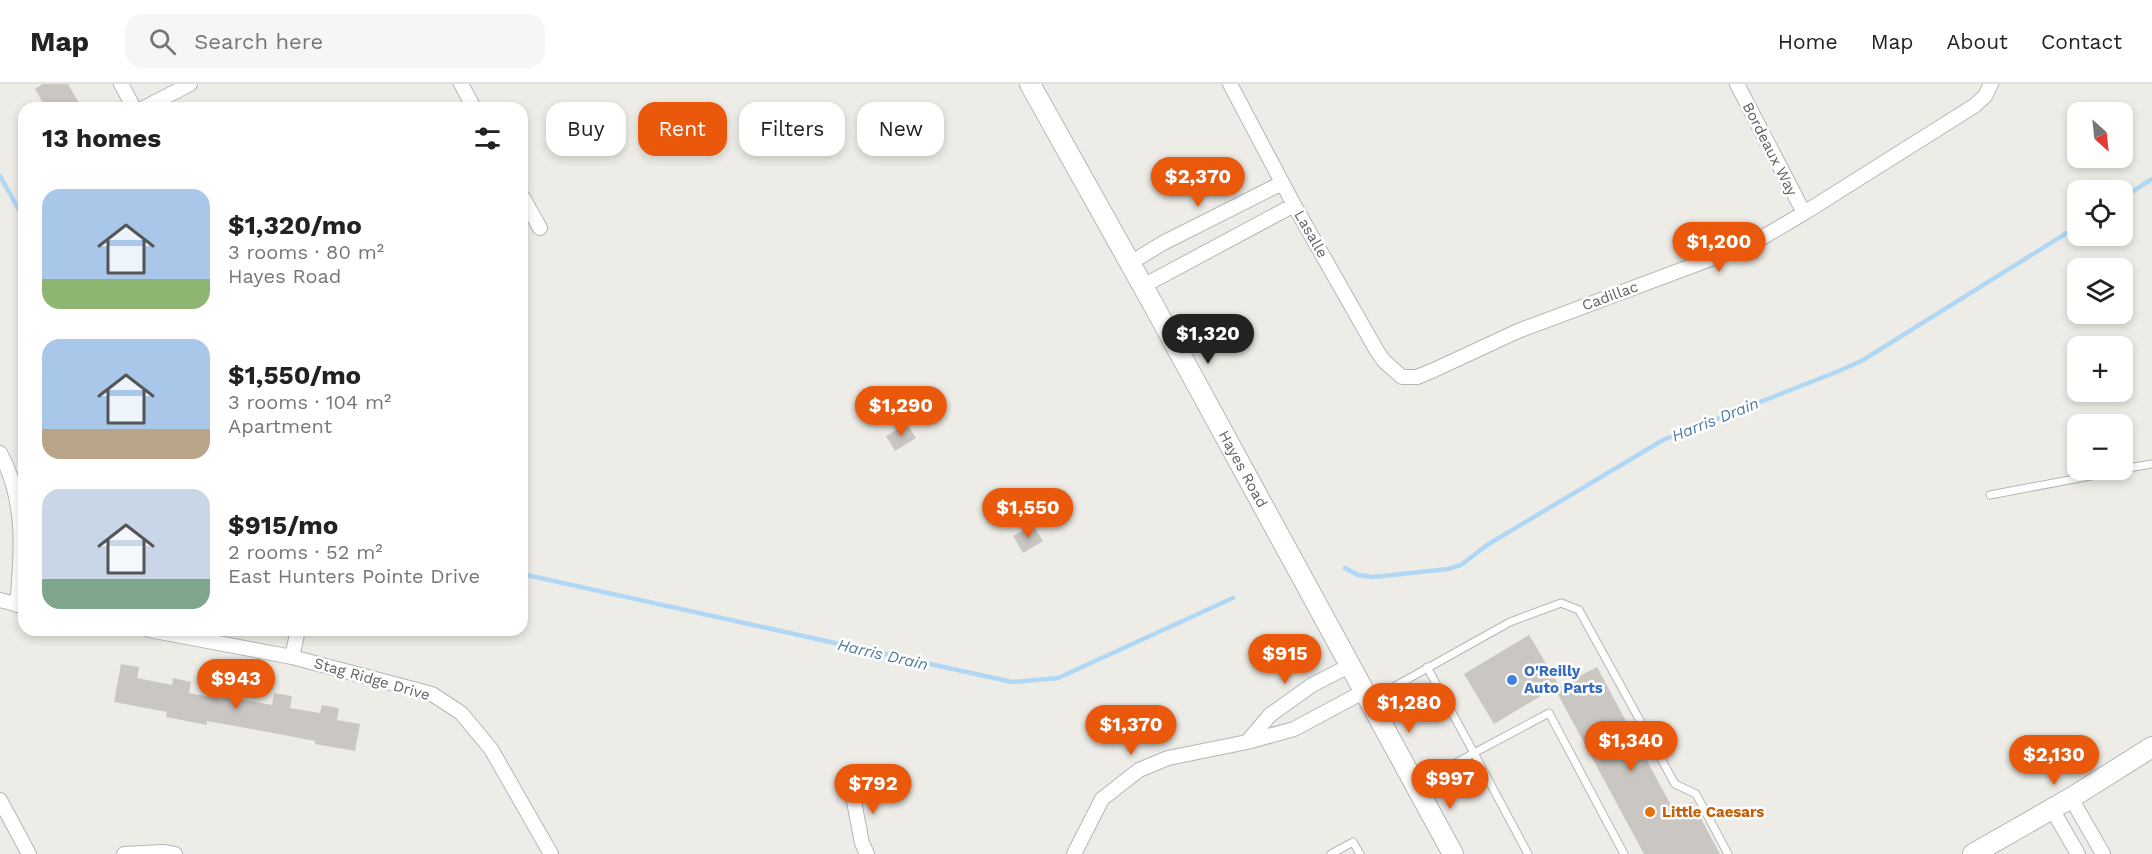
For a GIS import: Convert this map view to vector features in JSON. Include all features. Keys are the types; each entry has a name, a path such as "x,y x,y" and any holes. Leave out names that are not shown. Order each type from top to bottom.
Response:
{"street":[{"path":"121,84 131,102"},
{"path":"156,102 190,84"},
{"path":"461,84 471,102"},
{"name":"Hayes Road","path":"1030,84 1453,854"},
{"name":"Lasalle","path":"1230,84 1294,205 1377,351 1384,361 1402,377"},
{"name":"Bordeaux Way","path":"1737,84 1804,213"},
{"name":"Cadillac","path":"1402,377 1417,376 1434,370 1518,331 1758,240 1974,106 1985,96 1991,84"},
{"path":"1130,263 1163,243 1282,183"},
{"path":"1143,286 1294,205"},
{"path":"528,207 540,228"},
{"path":"0,453 15,490 18,511"},
{"path":"0,600 18,604"},
{"name":"Stag Ridge Drive","path":"181,636 292,657 432,694 461,713 491,749 551,854"},
{"path":"292,657 296,636"},
{"path":"1247,742 1270,715 1312,685 1351,665"},
{"path":"1074,854 1102,799 1139,770 1168,758 1247,742 1294,729 1367,696"},
{"path":"1973,854 2071,798 2152,747"},
{"path":"851,786 862,843 867,854"},
{"path":"2071,798 2103,854"},
{"path":"0,800 29,854"},
{"path":"2052,809 2078,854"},
{"path":"124,854 163,852 175,854"}],"lane":[{"path":"2133,467 2152,464"},
{"path":"1990,495 2067,480"},
{"path":"1367,696 1427,667 1510,622 1561,603 1579,610 1675,784 1696,794 1728,854"},
{"path":"1427,667 1528,854"},
{"path":"1415,785 1549,713 1624,854"},
{"path":"1331,854 1353,842 1360,854"}],"building":[{"path":"43,84 68,84 78,102 43,102 35,89"},
{"path":"907,424 916,438 895,451 886,436"},
{"path":"1033,525 1043,541 1023,553 1013,536"},
{"name":"O'Reilly Auto Parts","path":"1529,635 1559,685 1494,724 1464,674"},
{"path":"121,664 139,667 137,678 172,685 173,678 191,682 189,693 221,699 223,684 241,687 239,699 272,705 274,693 292,696 290,708 320,713 322,705 339,708 337,720 360,724 355,751 315,744 315,741 207,721 207,725 166,717 167,712 114,702"},
{"path":"1597,667 1674,811 1692,802 1720,854 1644,854 1555,689"}],"waterway":[{"name":"Harris Drain","path":"0,176 18,208"},
{"name":"Harris Drain","path":"2133,191 2152,179"},
{"name":"Harris Drain","path":"1345,568 1358,575 1373,577 1448,569 1461,565 1487,545 1663,440 1863,360 2067,233"},
{"name":"Harris Drain","path":"528,575 1012,682 1058,678 1233,598"}],"place":[{"name":"O'Reilly Auto Parts","path":"1512,680"},
{"name":"Little Caesars","path":"1650,812"}]}
